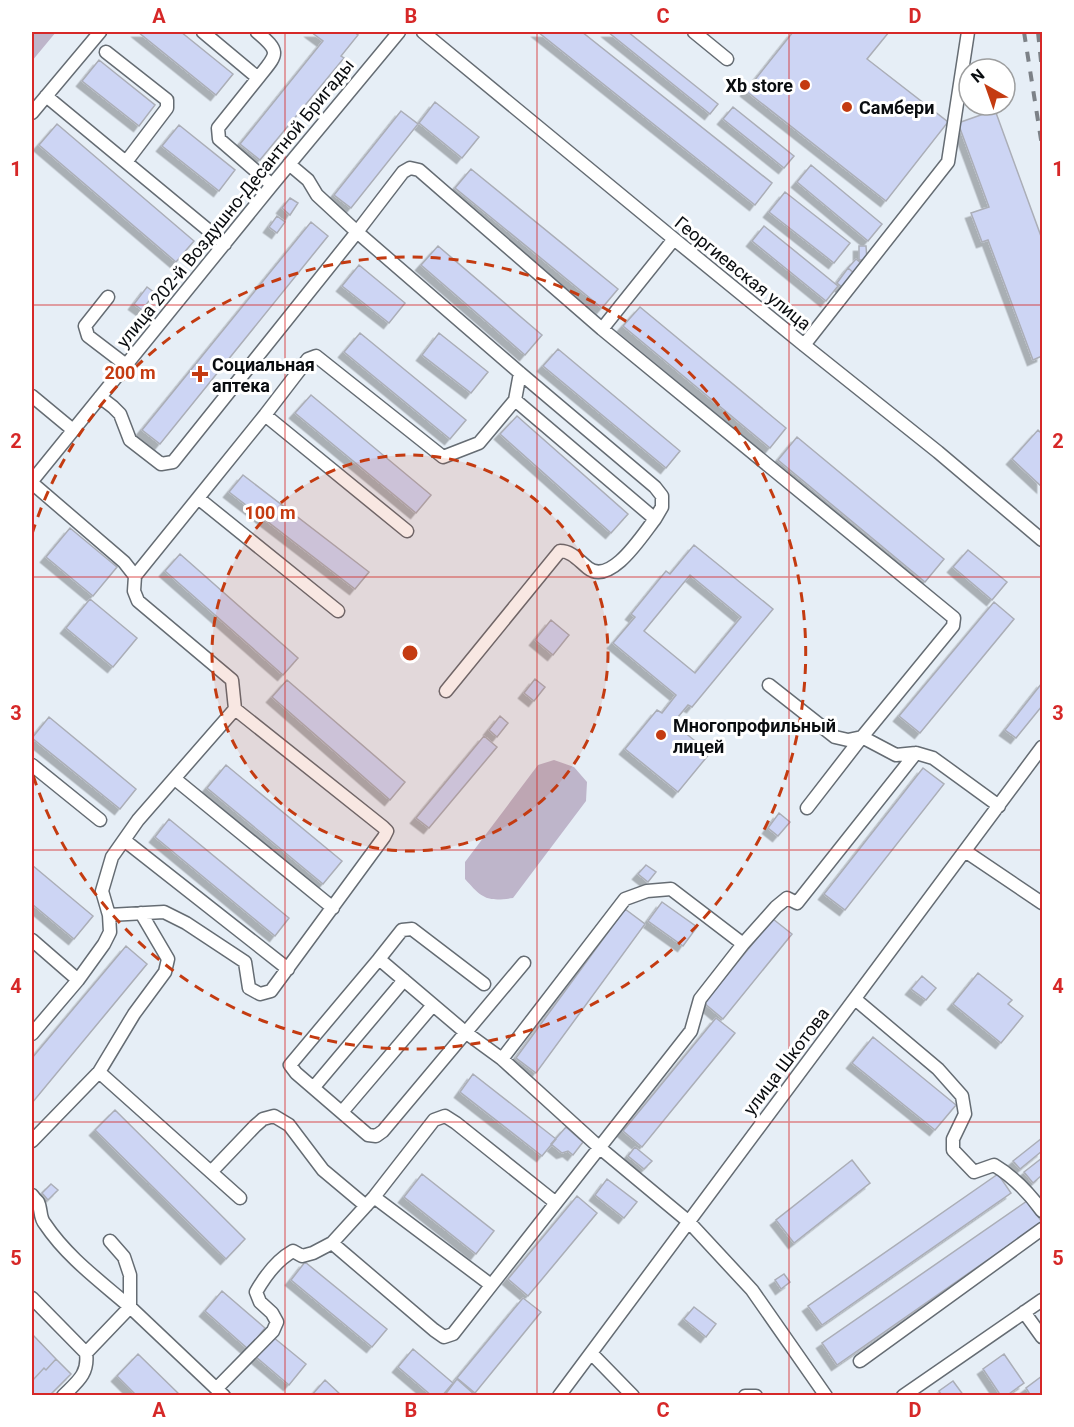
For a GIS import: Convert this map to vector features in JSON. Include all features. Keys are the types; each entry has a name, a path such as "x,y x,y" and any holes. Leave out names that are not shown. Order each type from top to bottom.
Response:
{"street":[{"path":"32,113 100,32"},
{"path":"203,32 258,78"},
{"path":"257,32 272,45 275,52 272,61 218,128 219,140 272,184"},
{"name":"улица 202-й Воздушно-Десантной Бригады","path":"32,482 272,184 399,32"},
{"name":"Георгиевская улица","path":"423,32 938,452 1042,540"},
{"path":"694,32 728,59"},
{"path":"804,345 948,162 968,32"},
{"path":"106,52 167,100 167,108 126,162"},
{"path":"46,96 225,244"},
{"path":"289,164 308,180 317,195 357,232 655,487 662,496 662,507 655,519 622,560 609,570 592,570 568,551 560,551 446,691"},
{"path":"100,397 120,414 130,440 161,464 173,462 404,172 410,168 419,170 602,328 954,618 953,626 807,808"},
{"path":"602,328 674,239"},
{"path":"108,297 85,326 86,331 88,336 126,365"},
{"path":"32,1034 78,980 110,932 109,915 102,891 112,857 138,820 235,709 232,680 138,601 134,591 135,576 308,358 316,356 443,457 479,442 515,400 520,373"},
{"path":"32,396 73,430"},
{"path":"515,400 655,519"},
{"path":"265,415 407,531"},
{"path":"32,482 124,562 135,576"},
{"path":"198,498 338,611"},
{"path":"769,685 835,737 848,740 862,737 896,755 916,753 933,758 999,806"},
{"path":"109,915 164,912 186,923 245,962 249,988 260,994 272,991 384,837 387,831 383,827 235,709"},
{"name":"улица Шкотова","path":"559,1395 1042,747"},
{"path":"332,1243 434,1330 444,1337 453,1334 691,1031 700,999 743,944 781,902 787,898 796,903 916,753"},
{"path":"32,765 99,820"},
{"path":"175,779 333,908"},
{"path":"124,840 288,969"},
{"path":"965,851 1042,903"},
{"path":"502,1059 625,899 647,891 671,890 743,944"},
{"path":"32,1142 99,1072 134,1014 165,972 168,959 141,913"},
{"path":"484,984 412,929 402,930 290,1065 296,1073 368,1135 376,1136 383,1131 524,963"},
{"path":"32,940 78,980"},
{"path":"379,958 465,1032 502,1059 600,1148 689,1222 753,1290 826,1395"},
{"path":"314,1087 404,980"},
{"path":"855,999 938,1069 962,1096 965,1114 953,1139 953,1150 974,1172 994,1165 1002,1170 1028,1192 1042,1211"},
{"path":"342,1112 434,1005"},
{"path":"99,1072 240,1198"},
{"path":"211,1172 255,1126 263,1119 274,1116 289,1125 323,1170 491,1285"},
{"path":"32,1195 41,1209 40,1217 44,1224 63,1246 221,1392 273,1331 277,1322 272,1313 260,1302 255,1292 261,1282 283,1257 293,1251 302,1256 332,1243 370,1201 434,1120 445,1116 456,1123 556,1203"},
{"path":"860,1360 1042,1229"},
{"path":"87,1353 130,1307 130,1275 124,1257 110,1241"},
{"path":"32,1298 87,1353 88,1362 83,1376 63,1395"},
{"path":"903,1395 1042,1300"},
{"path":"1024,1312 1042,1337"},
{"path":"591,1353 633,1395"},
{"path":"745,1395 756,1395"}],"shaded area":[{"path":"32,32 56,32 32,61"},
{"path":"554,760 574,767 587,782 586,801 513,898 490,899 485,897 465,879 465,862 538,765"}],"building":[{"path":"138,32 181,32 233,74 216,95"},
{"path":"311,32 354,32 358,35 341,56 344,58 260,160 240,144 323,41"},
{"path":"538,32 582,32 772,183 755,205"},
{"path":"608,32 628,32 718,104 710,114"},
{"name":"Самбери","path":"793,32 889,32 867,59 948,122 886,201 746,91"},
{"path":"99,60 155,105 139,126 82,81"},
{"path":"435,102 479,137 462,158 419,123"},
{"path":"733,107 794,156 784,168 723,119"},
{"path":"401,111 418,124 351,208 334,195"},
{"path":"975,117 998,117 1042,239 1042,356 1033,360 988,240 982,242 971,213 989,207 958,123"},
{"path":"57,124 194,241 176,262 39,145"},
{"path":"179,125 235,170 219,191 162,146"},
{"path":"811,165 882,224 868,241 797,182"},
{"path":"471,169 618,289 602,308 455,188"},
{"path":"785,192 850,243 834,263 769,212"},
{"path":"290,198 298,203 290,215 282,208"},
{"path":"277,216 285,222 277,233 269,227"},
{"path":"311,222 328,236 160,444 142,430"},
{"path":"764,226 838,286 826,301 752,241"},
{"path":"438,246 542,335 525,355 421,265"},
{"path":"859,246 866,246 867,260 859,260"},
{"path":"856,259 862,264 855,274 848,268"},
{"path":"359,265 405,303 389,323 342,286"},
{"path":"848,268 855,274 844,289 837,283"},
{"path":"147,287 155,293 142,310 134,304"},
{"path":"640,307 786,428 770,448 623,326"},
{"path":"360,333 466,420 450,439 344,352"},
{"path":"439,333 488,372 471,393 422,355"},
{"path":"558,349 680,451 666,468 543,366"},
{"path":"311,395 431,495 416,513 295,413"},
{"path":"517,416 628,514 611,533 500,434"},
{"path":"1038,430 1042,434 1042,487 1012,459"},
{"path":"797,437 944,559 925,582 778,460"},
{"path":"243,475 369,572 355,589 229,492"},
{"path":"70,528 117,567 93,596 46,557"},
{"path":"694,545 773,609 692,707 688,705 673,723 710,753 678,792 625,749 657,710 662,713 676,695 613,643 635,617 631,614 666,571 670,574","holes":["690,575 741,617 695,673 644,631"]},
{"path":"968,550 1007,582 992,600 953,567"},
{"path":"180,554 298,658 283,675 165,571"},
{"path":"90,599 137,638 113,667 66,628"},
{"path":"994,602 1014,619 920,733 899,716"},
{"path":"551,620 569,635 553,655 535,640"},
{"path":"535,679 545,687 534,701 524,693"},
{"path":"287,680 405,782 390,800 272,697"},
{"path":"1042,683 1042,706 1016,738 1005,730"},
{"path":"500,716 508,723 497,737 489,730"},
{"path":"49,717 136,789 120,809 32,738"},
{"path":"484,736 497,747 429,828 416,818"},
{"path":"226,765 342,861 323,884 207,788"},
{"path":"923,768 944,784 845,910 824,894"},
{"path":"779,813 790,822 778,836 768,828"},
{"path":"169,819 289,918 275,936 155,837"},
{"path":"32,865 93,916 74,939 32,904"},
{"path":"646,865 656,872 648,882 638,874"},
{"path":"662,902 697,927 683,946 648,921"},
{"path":"625,909 645,924 536,1073 516,1058"},
{"path":"773,919 792,934 723,1019 704,1003"},
{"path":"126,946 147,964 32,1103 32,1058"},
{"path":"978,973 1012,1000 1008,1004 1023,1016 1001,1043 953,1004"},
{"path":"922,976 936,988 926,1000 911,989"},
{"path":"716,1018 735,1033 642,1147 623,1131"},
{"path":"873,1037 956,1105 935,1130 852,1063"},
{"path":"473,1074 556,1139 542,1156 460,1092"},
{"path":"115,1110 245,1239 226,1259 95,1130"},
{"path":"566,1127 583,1142 573,1155 568,1151 562,1153 551,1144"},
{"path":"1042,1138 1042,1151 1020,1169 1013,1161"},
{"path":"635,1147 652,1161 644,1169 628,1156"},
{"path":"1042,1158 1042,1175 1033,1183 1024,1172"},
{"path":"852,1160 870,1183 794,1243 776,1220"},
{"path":"422,1174 494,1231 476,1254 404,1197"},
{"path":"998,1174 1011,1193 822,1325 808,1306"},
{"path":"607,1179 637,1202 624,1218 595,1195"},
{"path":"51,1184 58,1190 48,1200 42,1193"},
{"path":"577,1196 597,1213 528,1296 508,1279"},
{"path":"1027,1201 1042,1222 837,1365 822,1343"},
{"path":"305,1262 387,1329 372,1347 291,1280"},
{"path":"784,1274 790,1282 781,1289 775,1280"},
{"path":"222,1291 265,1328 248,1349 205,1311"},
{"path":"523,1298 541,1312 475,1393 457,1378"},
{"path":"694,1307 716,1324 706,1337 684,1319"},
{"path":"32,1334 56,1359 32,1381"},
{"path":"273,1337 306,1364 289,1385 256,1357"},
{"path":"413,1349 453,1383 442,1396 432,1396 398,1367"},
{"path":"138,1354 181,1396 137,1396 117,1376"},
{"path":"1004,1354 1024,1383 1006,1396 1001,1396 983,1369"},
{"path":"56,1359 71,1374 49,1396 32,1396 32,1381"},
{"path":"1042,1376 1042,1394 1031,1396 1026,1388"},
{"path":"457,1379 476,1396 444,1396"},
{"path":"325,1380 342,1396 311,1396"},
{"path":"953,1381 964,1396 942,1396 939,1391"}],"railway":[{"path":"1024,32 1042,146"},
{"path":"1038,32 1042,71"}],"place":[{"name":"Xb store","path":"805,85"},
{"name":"Самбери","path":"847,107"},
{"name":"Социальная аптека","path":"200,374"},
{"name":"Многопрофильный лицей","path":"661,735"}]}
